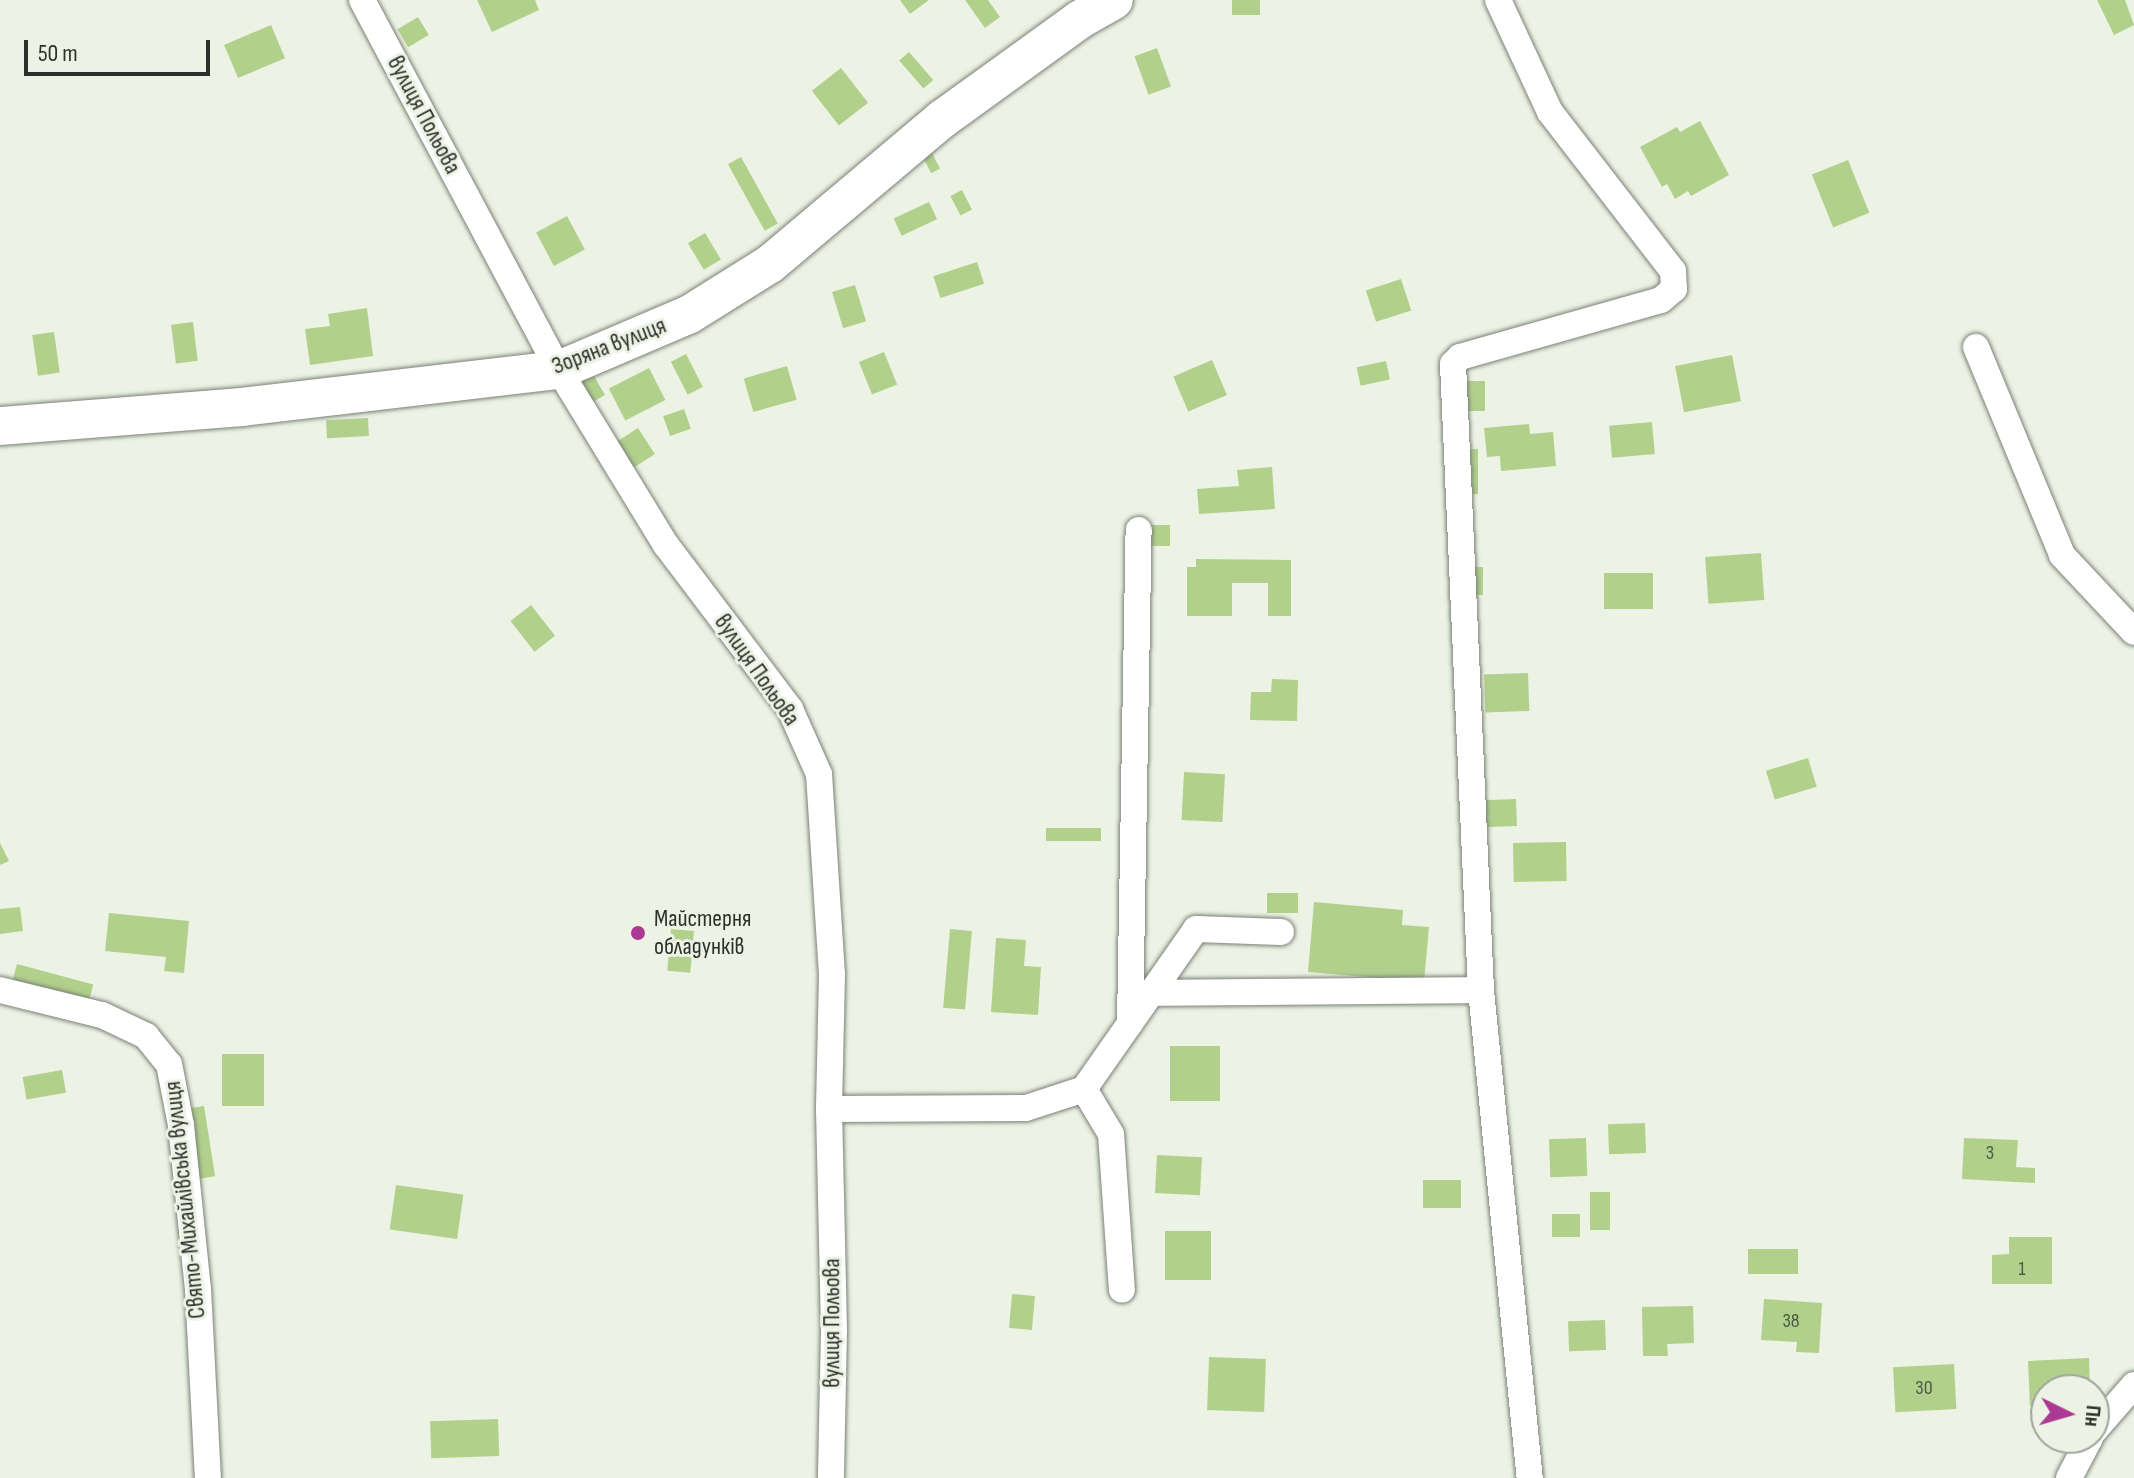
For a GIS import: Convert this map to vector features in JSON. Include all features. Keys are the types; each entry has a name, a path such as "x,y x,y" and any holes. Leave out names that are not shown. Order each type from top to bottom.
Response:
{"street":[{"name":"вулиця Польова","path":"362,0 559,370 666,545 790,709 819,774 832,975 829,1109 834,1330 831,1478"},
{"name":"Зоряна вулиця","path":"0,426 242,407 559,370 690,314 770,264 941,120 1079,20 1114,0"},
{"path":"1498,0 1550,112 1673,271 1674,289 1661,300 1460,357 1453,364 1481,990 1530,1478"},
{"path":"1976,347 2062,555 2134,632"},
{"path":"1130,1023 1139,530"},
{"path":"829,1109 1026,1108 1084,1089 1196,929 1281,932"},
{"name":"Свято-Михайлівська вулиця","path":"0,990 102,1015 146,1036 169,1064 181,1125 198,1289 208,1478"},
{"path":"1151,993 1481,990"},
{"path":"1084,1089 1111,1134 1122,1290"},
{"path":"2110,1413 2134,1385"},
{"path":"2069,1478 2082,1454"}],"building":[{"path":"477,0 535,0 539,10 492,32"},
{"path":"900,0 929,0 910,14"},
{"path":"965,0 988,0 1000,17 985,28"},
{"path":"1232,0 1260,0 1260,15 1232,15"},
{"path":"2097,0 2125,0 2134,25 2114,35"},
{"path":"418,17 429,35 408,47 397,29"},
{"path":"271,25 285,58 238,78 224,45"},
{"path":"1157,48 1171,87 1148,95 1134,56"},
{"path":"909,52 933,80 923,88 899,61"},
{"path":"841,68 868,103 839,125 812,91"},
{"path":"1700,121 1729,175 1691,196 1688,191 1675,199 1667,184 1662,187 1640,147 1677,127 1680,132"},
{"path":"931,151 940,169 931,173 922,156"},
{"path":"741,157 778,223 765,231 728,164"},
{"path":"1848,160 1869,213 1833,227 1812,175"},
{"path":"962,190 972,210 960,216 950,196"},
{"path":"929,202 937,219 902,236 894,218"},
{"path":"567,216 585,250 554,266 536,232"},
{"path":"705,233 721,260 704,270 688,243"},
{"path":"977,262 984,284 940,298 933,276"},
{"path":"1401,279 1411,310 1376,322 1366,290"},
{"path":"855,285 866,321 843,328 832,292"},
{"path":"367,308 373,356 310,365 305,329 330,326 328,314"},
{"path":"193,322 198,361 176,363 171,325"},
{"path":"54,332 60,373 38,376 32,335"},
{"path":"884,352 897,384 872,395 859,362"},
{"path":"686,354 703,387 688,395 671,362"},
{"path":"1732,355 1741,401 1684,412 1675,366"},
{"path":"1212,360 1227,395 1188,411 1173,376"},
{"path":"1386,361 1390,380 1361,386 1357,367"},
{"path":"787,366 797,400 753,412 744,378"},
{"path":"649,368 665,400 625,421 609,388"},
{"path":"590,369 605,395 590,403 575,378"},
{"path":"1462,381 1485,381 1485,411 1462,411"},
{"path":"684,409 691,429 670,436 663,416"},
{"path":"368,418 369,436 327,438 326,420"},
{"path":"1652,422 1655,454 1612,458 1609,426"},
{"path":"1529,424 1530,434 1553,432 1556,466 1501,471 1500,456 1487,457 1484,428"},
{"path":"638,428 655,454 631,470 614,444"},
{"path":"1465,449 1478,449 1478,494 1465,494"},
{"path":"1272,467 1275,509 1199,514 1197,489 1239,486 1237,470"},
{"path":"1145,525 1170,525 1170,546 1145,546"},
{"path":"1761,553 1764,600 1708,604 1705,557"},
{"path":"1196,559 1291,560 1291,616 1268,616 1268,583 1232,583 1232,616 1187,616 1187,567 1196,567"},
{"path":"1467,567 1483,567 1483,595 1467,595"},
{"path":"1604,573 1653,573 1653,609 1604,609"},
{"path":"531,605 555,636 535,652 511,621"},
{"path":"1528,673 1529,711 1485,713 1484,675"},
{"path":"1272,679 1298,680 1297,721 1250,720 1251,692 1271,692"},
{"path":"1808,758 1817,787 1775,800 1766,771"},
{"path":"1184,772 1225,774 1222,822 1181,820"},
{"path":"1516,799 1517,826 1477,827 1476,800"},
{"path":"1046,828 1101,828 1101,841 1046,841"},
{"path":"1566,842 1567,881 1514,882 1513,843"},
{"path":"0,843 9,861 0,865"},
{"path":"1267,893 1298,893 1298,913 1267,913"},
{"path":"1314,902 1403,910 1402,925 1429,927 1424,982 1308,972"},
{"path":"20,907 23,931 0,934 0,909"},
{"path":"109,913 189,921 184,973 164,971 166,957 105,951"},
{"path":"671,929 694,931 690,973 667,971"},
{"path":"950,929 972,931 965,1010 943,1008"},
{"path":"996,938 1026,940 1024,966 1041,967 1038,1015 991,1012"},
{"path":"17,964 93,984 88,1006 11,985"},
{"path":"1170,1046 1220,1046 1220,1101 1170,1101"},
{"path":"222,1054 264,1054 264,1106 222,1106"},
{"path":"62,1070 66,1093 27,1100 23,1077"},
{"path":"204,1106 215,1176 194,1179 183,1109"},
{"path":"1645,1123 1646,1153 1609,1154 1608,1124"},
{"path":"1586,1138 1587,1176 1550,1177 1549,1139"},
{"path":"1964,1138 2018,1140 2016,1167 2035,1168 2035,1183 1962,1179"},
{"path":"1157,1155 1202,1157 1200,1195 1155,1193"},
{"path":"1423,1180 1461,1180 1461,1208 1423,1208"},
{"path":"396,1185 463,1194 457,1239 390,1230"},
{"path":"1590,1192 1610,1192 1610,1230 1590,1230"},
{"path":"1552,1214 1580,1214 1580,1237 1552,1237"},
{"path":"1165,1231 1211,1231 1211,1280 1165,1280"},
{"path":"2009,1237 2052,1237 2052,1284 1992,1284 1992,1255 2009,1254"},
{"path":"1748,1249 1798,1249 1798,1274 1748,1274"},
{"path":"1012,1294 1035,1296 1032,1330 1009,1328"},
{"path":"1764,1299 1822,1303 1819,1353 1796,1352 1797,1342 1761,1340"},
{"path":"1693,1306 1694,1343 1667,1344 1668,1356 1643,1356 1642,1307"},
{"path":"1605,1320 1606,1350 1569,1351 1568,1321"},
{"path":"1209,1357 1266,1359 1264,1412 1207,1410"},
{"path":"2089,1358 2090,1374 2030,1374 2030,1406 2028,1361"},
{"path":"1954,1364 1956,1409 1895,1412 1893,1367"},
{"path":"498,1419 499,1456 431,1458 430,1421"}],"place":[{"name":"Майстерня обладунків","path":"638,933"}]}
